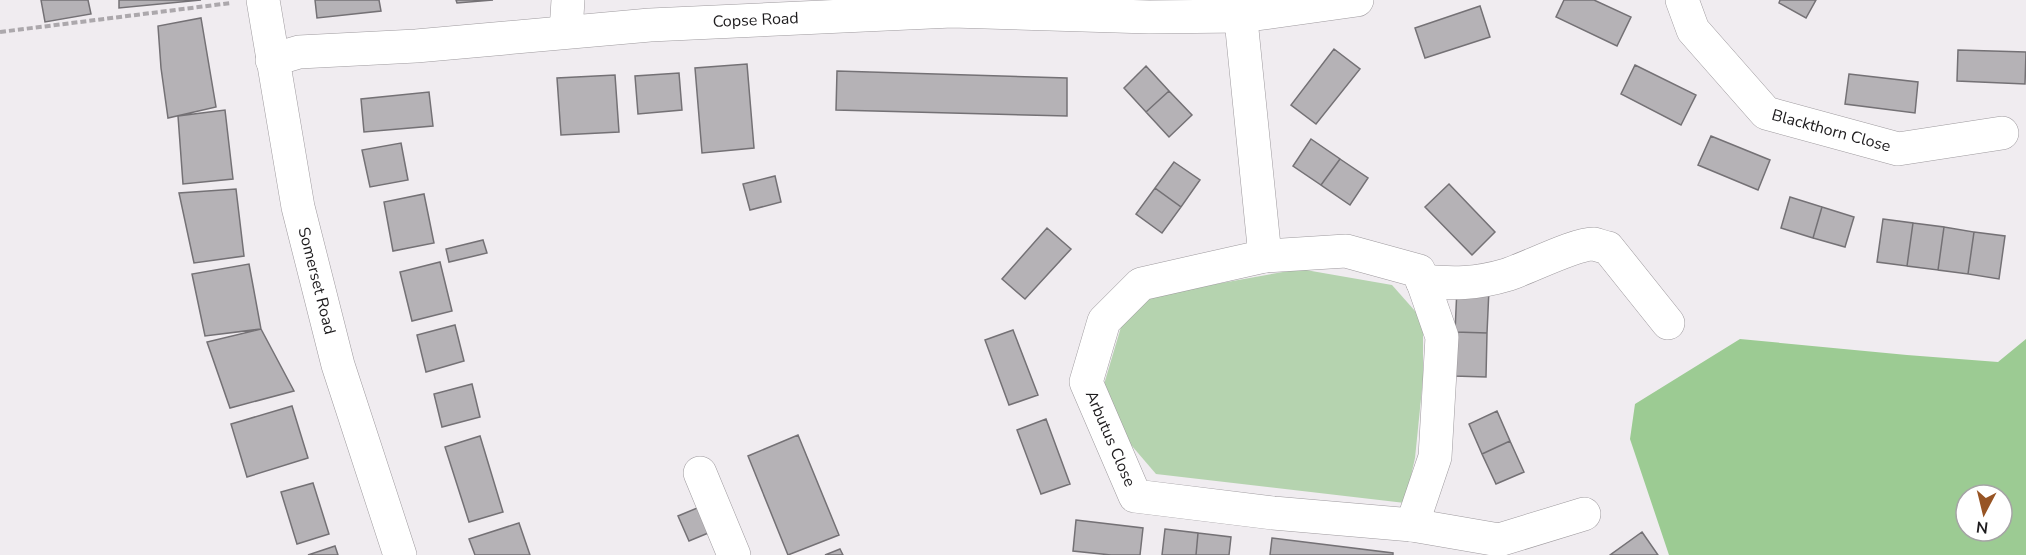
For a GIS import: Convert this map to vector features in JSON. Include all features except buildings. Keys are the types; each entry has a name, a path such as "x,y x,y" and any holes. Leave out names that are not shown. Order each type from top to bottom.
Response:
{"street":[{"name":"Copse Road","path":"272,60 299,52 416,46 567,16 650,25 895,7 1149,17 1357,0"},
{"name":"Blackthorn Close","path":"1682,0 1693,30 1766,113 1898,149 2002,133"},
{"name":"Somerset Road","path":"249,1 272,60 298,207 338,365 400,555"},
{"path":"1240,8 1265,256"},
{"path":"1412,525 1435,457 1442,337 1422,281 1456,284 1482,282 1593,244 1608,248 1668,323"},
{"name":"Arbutus Close","path":"1422,281 1419,271 1346,251 1265,256 1141,284 1104,321 1086,382 1135,496 1273,513 1412,525 1499,540 1584,514"},
{"path":"700,473 734,555"}],"path":[{"path":"0,32 249,1"}],"green space":[{"path":"1300,269 1392,285 1423,320 1423,379 1415,458 1405,503 1156,474 1120,432 1102,391 1124,317 1149,296"},
{"path":"1740,339 1998,362 2026,339 2026,555 1669,555 1630,439 1635,404"}]}
